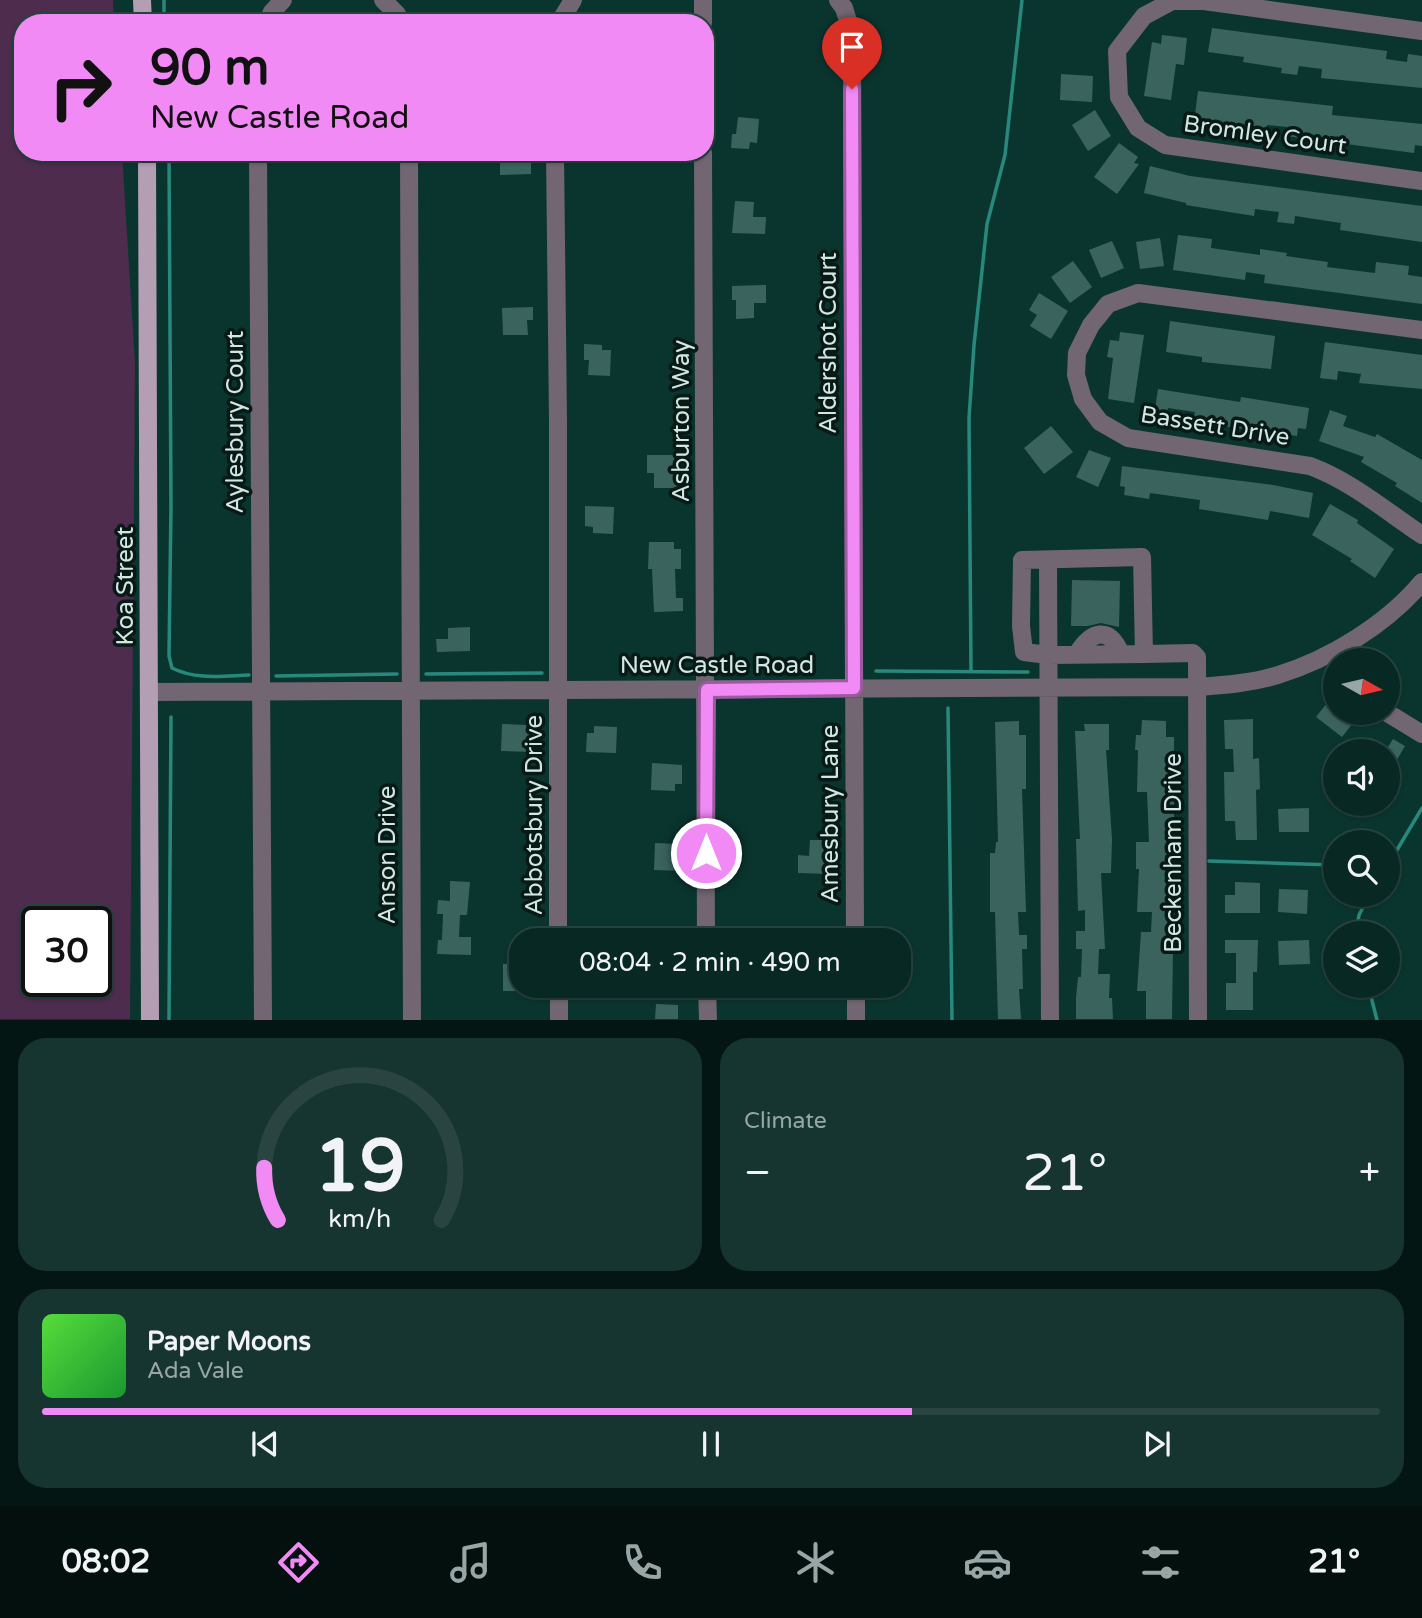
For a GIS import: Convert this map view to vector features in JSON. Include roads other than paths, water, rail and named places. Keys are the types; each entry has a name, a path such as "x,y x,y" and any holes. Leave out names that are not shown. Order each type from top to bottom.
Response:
{"main road":[{"name":"Koa Street","path":"147,161 150,1020"}],"street":[{"path":"271,14 283,0"},
{"path":"383,0 397,14"},
{"name":"Aldershot Court","path":"838,0 844,8 852,34 854,688"},
{"name":"Bromley Court","path":"1422,31 1204,1 1172,1 1144,16 1117,51 1119,96 1138,128 1165,145 1422,181"},
{"name":"Aylesbury Court","path":"258,161 262,692"},
{"path":"409,161 411,690"},
{"path":"555,161 558,690"},
{"name":"Asburton Way","path":"704,161 707,690"},
{"name":"Bassett Drive","path":"1422,330 1138,293 1108,304 1091,325 1077,353 1076,375 1083,399 1100,422 1128,438 1310,466 1328,472 1422,536"},
{"path":"1142,558 1144,654 1048,655 1024,652 1021,626 1022,560 1048,560 1142,558"},
{"path":"1048,560 1050,1020"},
{"name":"New Castle Road","path":"1347,648 1393,611 1422,582"},
{"name":"Beckenham Drive","path":"1144,654 1193,653 1197,657 1198,1020"},
{"name":"New Castle Road","path":"150,692 1198,687 1240,683 1279,675 1323,660"},
{"name":"Amesbury Lane","path":"854,688 855,928"},
{"name":"Anson Drive","path":"411,690 412,1020"},
{"name":"Abbotsbury Drive","path":"558,690 558,928"},
{"path":"706,928 707,690"},
{"path":"262,692 263,1020"},
{"path":"1400,721 1422,734"},
{"path":"559,998 559,1020"},
{"path":"707,998 708,1020"},
{"path":"856,998 856,1020"}],"waterway":[{"path":"164,0 164,14"},
{"path":"971,670 969,418 974,345 987,224 1005,155 1022,0"},
{"path":"169,161 169,656 172,668 181,672 209,676 249,675"},
{"path":"876,671 1028,672"},
{"path":"426,674 542,673"},
{"path":"276,676 397,674"},
{"path":"948,708 952,1020"},
{"path":"169,1020 171,717"},
{"path":"1400,845 1422,808"},
{"path":"1209,861 1323,865"},
{"path":"1358,921 1363,907"},
{"path":"1371,998 1377,1020"}]}
